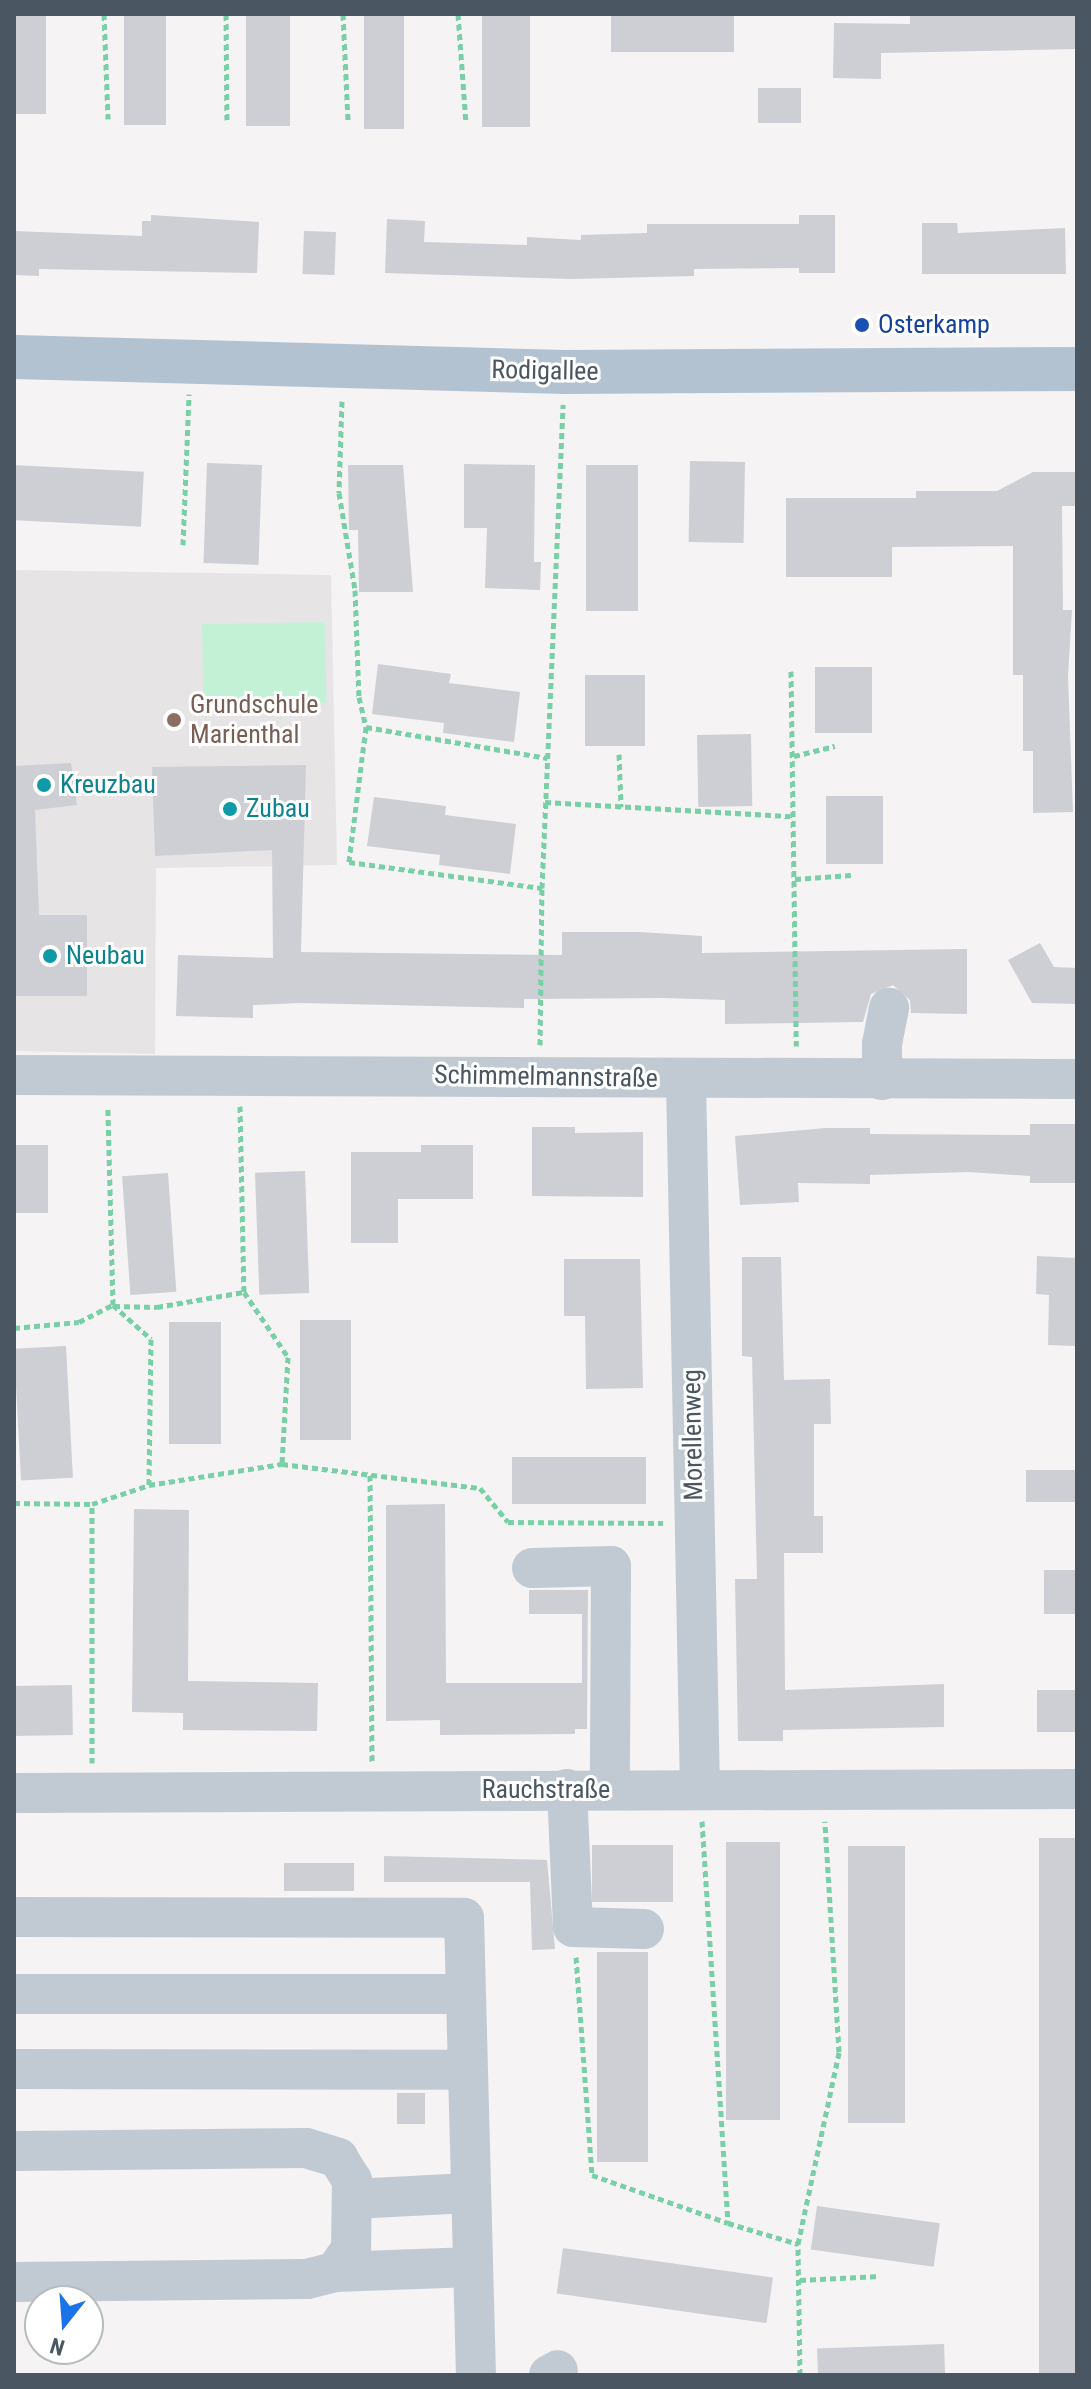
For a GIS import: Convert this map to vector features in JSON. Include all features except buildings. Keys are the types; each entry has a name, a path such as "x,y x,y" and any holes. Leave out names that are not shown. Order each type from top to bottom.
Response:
{"main road":[{"name":"Rodigallee","path":"14,357 565,372 1077,369"}],"street":[{"path":"882,1080 882,1044 889,1008"},
{"name":"Schimmelmannstraße","path":"14,1075 649,1074 686,1080 1077,1079"},
{"name":"Morellenweg","path":"686,1080 700,1790"},
{"path":"532,1568 611,1566 610,1790"},
{"path":"567,1789 573,1927 644,1929"},
{"name":"Rauchstraße","path":"14,1793 1077,1789"},
{"path":"14,1917 464,1918 465,2070 476,2375"},
{"path":"14,1994 464,1994"},
{"path":"14,2069 465,2070"},
{"path":"14,2151 306,2148 338,2158 352,2180 351,2249 335,2272"},
{"path":"352,2199 469,2193"},
{"path":"14,2282 307,2279 335,2272 472,2267"}],"path":[{"path":"104,14 108,119"},
{"path":"226,14 227,120"},
{"path":"343,14 348,121"},
{"path":"458,14 466,122"},
{"path":"183,545 190,364"},
{"path":"342,368 339,493 355,590 359,697 366,727 349,862 542,888"},
{"path":"540,1074 545,802 565,372"},
{"path":"791,671 796,1080"},
{"path":"366,727 547,758"},
{"path":"793,756 835,746"},
{"path":"619,754 621,807"},
{"path":"545,802 791,816"},
{"path":"795,879 851,875"},
{"path":"108,1076 113,1305 151,1339 149,1485"},
{"path":"239,1077 244,1292 288,1357 282,1464"},
{"path":"14,1328 79,1322 113,1305 157,1307 244,1292"},
{"path":"14,1503 92,1504 149,1485 282,1464 480,1488 508,1522 695,1523"},
{"path":"370,1475 372,1792"},
{"path":"92,1504 92,1792"},
{"path":"700,1790 728,2223"},
{"path":"800,2375 798,2244 839,2052 823,1791"},
{"path":"573,1927 592,2175 798,2244"},
{"path":"800,2280 880,2276"}],"shaded area":[{"name":"Grundschule Marienthal","path":"14,570 331,575 337,865 156,868 155,1054 14,1051"}],"green space":[{"path":"325,622 326,703 203,705 202,624"}],"place":[{"name":"Osterkamp","path":"862,325"},
{"name":"Grundschule Marienthal","path":"174,720"},
{"name":"Kreuzbau","path":"44,785"},
{"name":"Zubau","path":"230,809"},
{"name":"Neubau","path":"50,956"}]}
